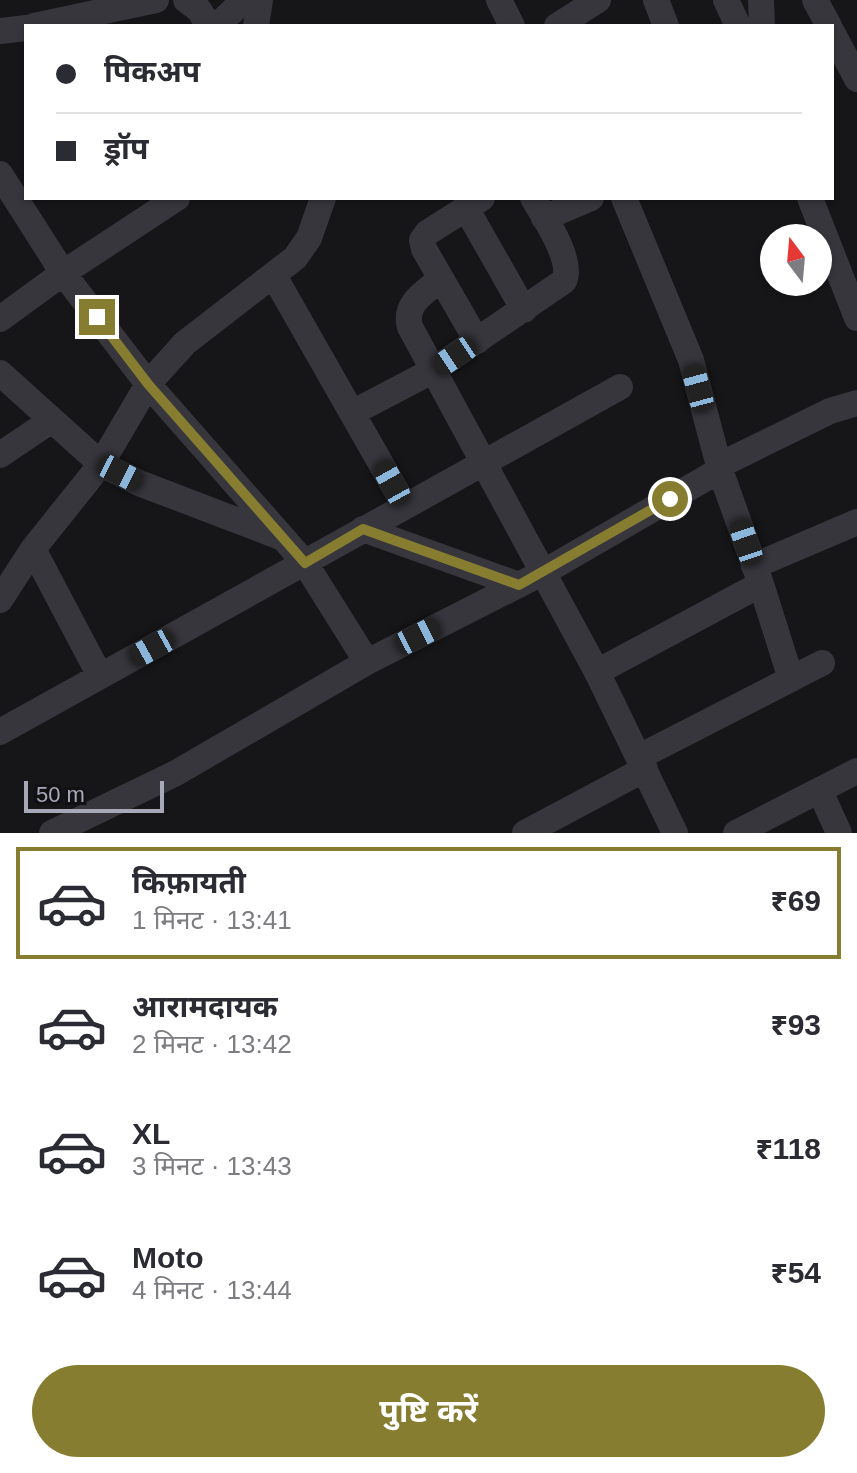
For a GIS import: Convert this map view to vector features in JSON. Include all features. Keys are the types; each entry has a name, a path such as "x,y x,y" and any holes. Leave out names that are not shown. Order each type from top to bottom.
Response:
{"street":[{"path":"51,18 156,0"},
{"path":"186,0 199,10 208,24"},
{"path":"219,24 244,0"},
{"path":"256,24 260,0"},
{"path":"499,0 511,24"},
{"path":"560,24 598,0"},
{"path":"656,0 665,24"},
{"path":"726,0 737,24"},
{"path":"761,0 762,24"},
{"path":"815,0 828,24"},
{"path":"0,31 24,28"},
{"path":"834,36 857,79"},
{"path":"0,174 63,273 148,384 305,563 367,662"},
{"path":"0,319 172,200"},
{"path":"0,600 33,549 101,464 148,384 185,343 295,258 309,238 322,200"},
{"path":"352,413 432,371 564,281 568,274 565,258 538,208 580,200"},
{"path":"625,200 691,360 720,470 791,679"},
{"path":"811,200 850,275 857,318"},
{"path":"477,341 422,245 423,237 474,203 524,310"},
{"path":"274,276 405,506"},
{"path":"441,279 416,300 408,312 410,327 597,672 675,833"},
{"path":"0,373 101,464 139,483 287,540"},
{"path":"0,732 620,387"},
{"path":"720,470 720,465 830,411 857,403"},
{"path":"0,455 52,420"},
{"path":"52,833 176,773 367,662 544,572 720,470"},
{"path":"597,672 758,575 857,522"},
{"path":"363,529 519,585"},
{"path":"33,549 100,676"},
{"path":"525,833 642,763 822,663"},
{"path":"736,833 857,771"},
{"path":"820,791 839,833"}],"route":[{"path":"97,317 148,384 305,563 363,529 519,585 670,499"}]}
